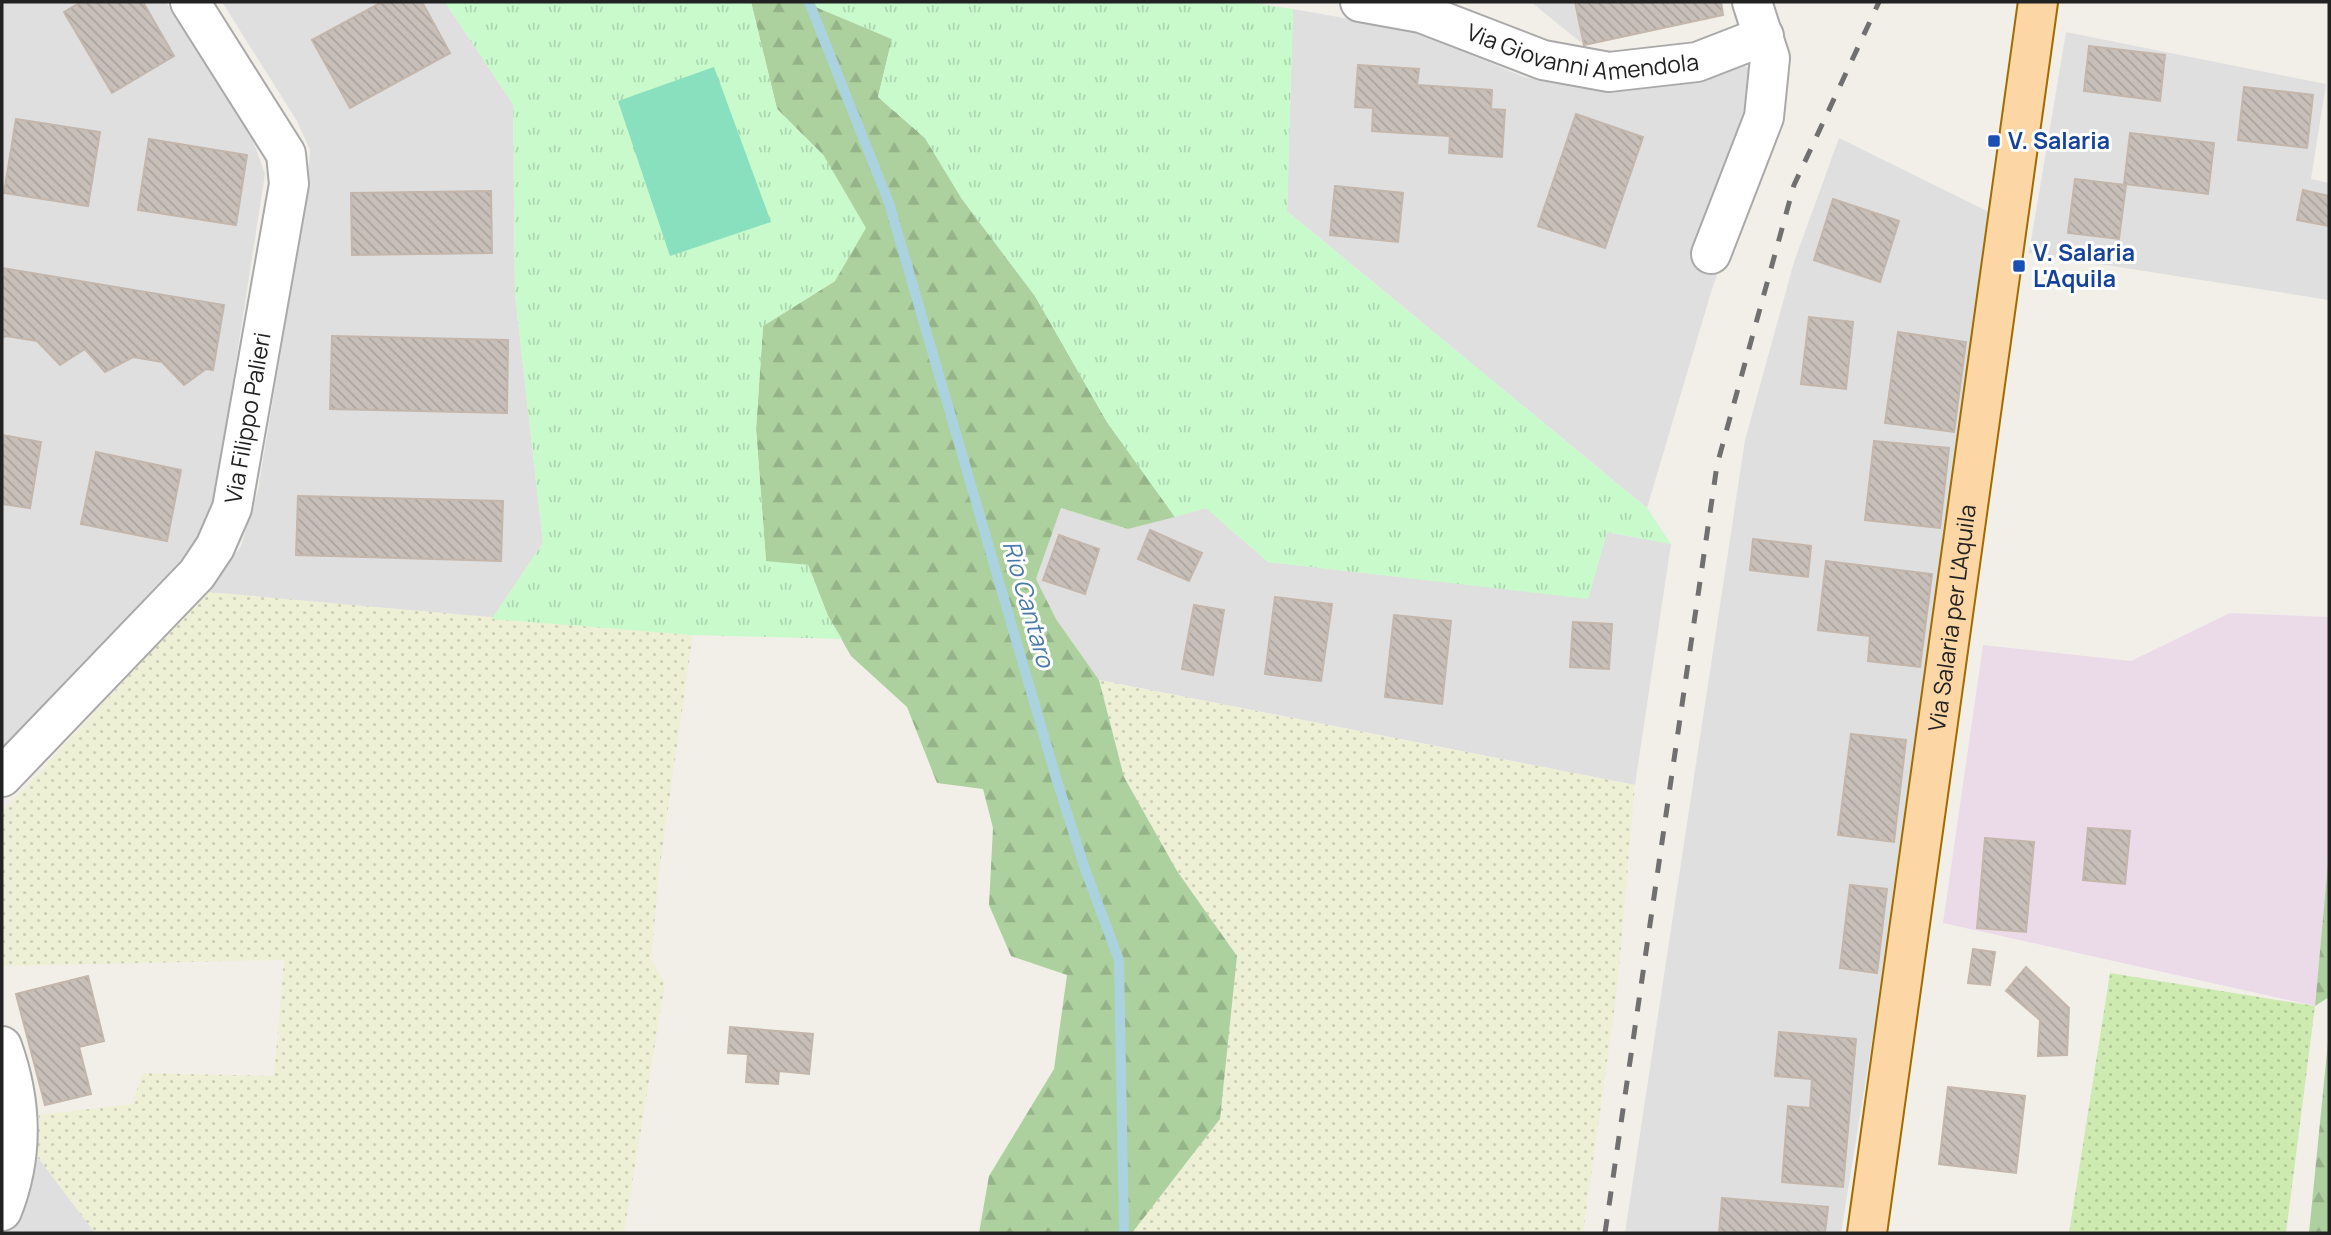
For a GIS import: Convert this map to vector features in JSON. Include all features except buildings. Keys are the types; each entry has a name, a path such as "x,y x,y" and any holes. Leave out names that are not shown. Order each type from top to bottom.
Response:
{"main road":[{"name":"Via Salaria per L'Aquila","path":"1867,1233 2038,2"}],"street":[{"name":"Via Filippo Palieri","path":"2,778 197,574 215,547 232,508 289,184 286,154 190,2"},
{"name":"Via Giovanni Amendola","path":"1360,2 1421,13 1543,60 1609,72 1697,62 1758,19"},
{"path":"1711,254 1764,117 1770,58 1758,19"},
{"path":"2,1046 19,1107 19,1118 18,1153 2,1211"}],"shaded area":[{"path":"2,2 166,2 251,135 265,174 216,490 201,536 178,564 2,750"},
{"path":"222,2 445,2 513,104 515,294 543,543 492,619 207,592 241,546 258,490 307,193 310,150 297,121"},
{"path":"1531,2 1721,2 1723,15 1584,45"},
{"path":"1293,9 1412,30 1524,77 1612,92 1745,66 1787,88 1712,289 1647,508 1287,211"},
{"path":"2066,32 2326,84 2311,179 2329,183 2329,300 2029,253"},
{"path":"1839,138 1989,212 1873,1035 1841,1233 1625,1233 1745,440 1794,262"},
{"path":"1061,508 1128,529 1206,508 1268,562 1588,598 1607,532 1671,544 1635,785 1099,680 1056,619 1036,579"},
{"path":"2230,613 2329,617 2329,852 2315,1006 1943,923 1983,645 2131,661"},
{"path":"37,1156 95,1233 7,1233"}],"green space":[{"path":"445,2 751,2 777,109 824,156 866,228 835,281 763,326 756,429 766,561 808,565 828,616 842,639 693,635 492,619 543,543 515,294 513,104"},
{"path":"751,2 813,2 816,7 892,39 878,97 925,138 962,199 1035,296 1107,422 1175,517 1128,529 1061,508 1036,579 1056,619 1099,680 1124,777 1177,871 1237,956 1220,1119 1132,1233 979,1233 989,1176 1054,1069 1067,975 1011,956 989,905 993,828 983,789 937,783 907,707 851,656 828,616 808,565 766,562 756,429 763,326 835,281 824,156 777,109"},
{"path":"813,2 1248,2 1293,9 1287,211 1647,508 1671,544 1607,532 1588,599 1268,562 1206,508 1175,517 1107,422 1035,296 962,199 925,138 878,97 892,39 816,7"},
{"path":"714,67 771,222 670,256 618,101"},
{"path":"207,592 693,635 660,865 651,960 665,983 624,1233 95,1233 37,1156 39,1115 132,1104 143,1073 274,1076 284,960 2,966 2,812"},
{"path":"1099,680 1635,785 1617,991 1583,1233 1132,1233 1237,956 1177,871 1124,777"},
{"path":"2329,852 2329,997 2315,1006"},
{"path":"2110,973 2315,1006 2286,1233 2069,1233"},
{"path":"2329,1032 2329,1233 2309,1233"}],"waterway":[{"name":"Rio Cantaro","path":"809,2 889,203 1057,781 1085,869 1119,960 1124,1233"}],"railway":[{"path":"1605,1233 1717,465 1794,185 1879,2"}],"place":[{"name":"V. Salaria","path":"1994,141"},
{"name":"V. Salaria L'Aquila","path":"2019,266"}]}
